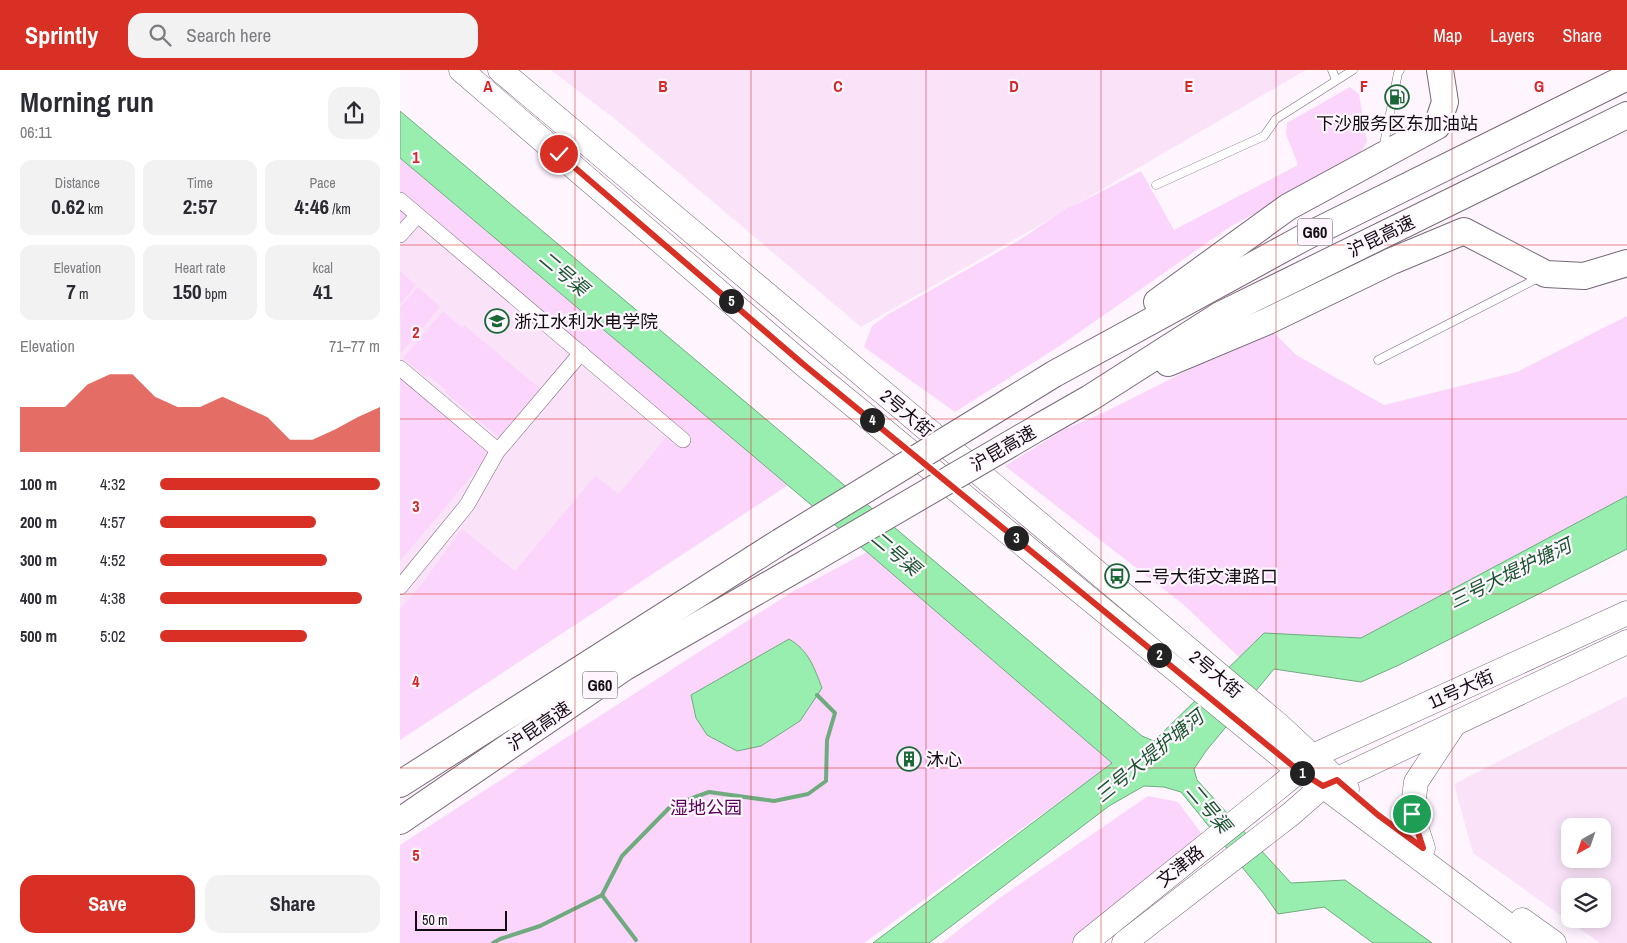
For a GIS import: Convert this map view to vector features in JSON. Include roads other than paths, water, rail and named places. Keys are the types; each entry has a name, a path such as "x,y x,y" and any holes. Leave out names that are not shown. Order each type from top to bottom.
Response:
{"highway":[{"path":"1054,374 1288,207 1437,126 1445,102 1440,70"},
{"name":"沪昆高速","path":"400,784 780,542 1054,374 1303,238 1627,77"},
{"name":"沪昆高速","path":"400,821 625,668 1090,398 1220,315 1627,114"},
{"path":"1090,398 1268,321 1392,261 1464,231 1546,274 1584,276 1627,263"}],"main road":[{"name":"2号大街","path":"461,70 803,364 1196,671"},
{"name":"2号大街","path":"500,70 1196,671 1330,783"},
{"name":"11号大街","path":"1306,763 1627,613"},
{"name":"11号大街","path":"1330,783 1627,642"},
{"path":"1423,848 1412,814 1416,782 1455,724"},
{"name":"文津路","path":"1085,943 1306,763"},
{"name":"文津路","path":"1124,943 1330,783"},
{"path":"1330,783 1378,815 1554,943"},
{"path":"1330,783 1532,943"}],"street":[{"path":"400,200 682,440"},
{"path":"400,235 415,218"},
{"path":"400,587 467,505 497,452 581,353"},
{"path":"400,368 495,448"}],"lane":[{"path":"1332,70 1336,80"},
{"path":"1156,185 1264,136 1276,119 1353,70"},
{"path":"1382,156 1400,70"},
{"path":"1378,360 1546,274"}],"water":[{"path":"400,111 1142,736 1154,741 1264,633 1361,638 1627,496 1627,549 1399,665 1361,682 1274,669 1206,751 1194,769 1197,780 1291,883 1345,880 1432,943 1373,943 1324,907 1278,914 1181,792 1164,787 1144,786 1109,806 929,943 873,943 1112,763 867,552 400,158"},
{"path":"789,639 806,654 822,688 800,721 761,746 737,751 707,735 696,718 691,695"}],"waterway":[{"path":"493,943 540,926 602,895 622,856 671,806 709,792 774,801 808,794 826,781 827,740 835,713 817,695"},
{"path":"602,895 636,940"}],"place":[{"name":"下沙服务区东加油站","path":"1397,97"},
{"name":"浙江水利水电学院","path":"497,321"},
{"name":"二号大街文津路口","path":"1117,576"},
{"name":"沐心","path":"909,759"}],"water label":[{"name":"二号渠","path":"564,273"},
{"name":"二号渠","path":"896,553"},
{"name":"三号大堤护塘河","path":"1510,573"},
{"name":"三号大堤护塘河","path":"1149,756"},
{"name":"二号渠","path":"1209,808"}],"park label":[{"name":"湿地公园","path":"706,807"}]}
